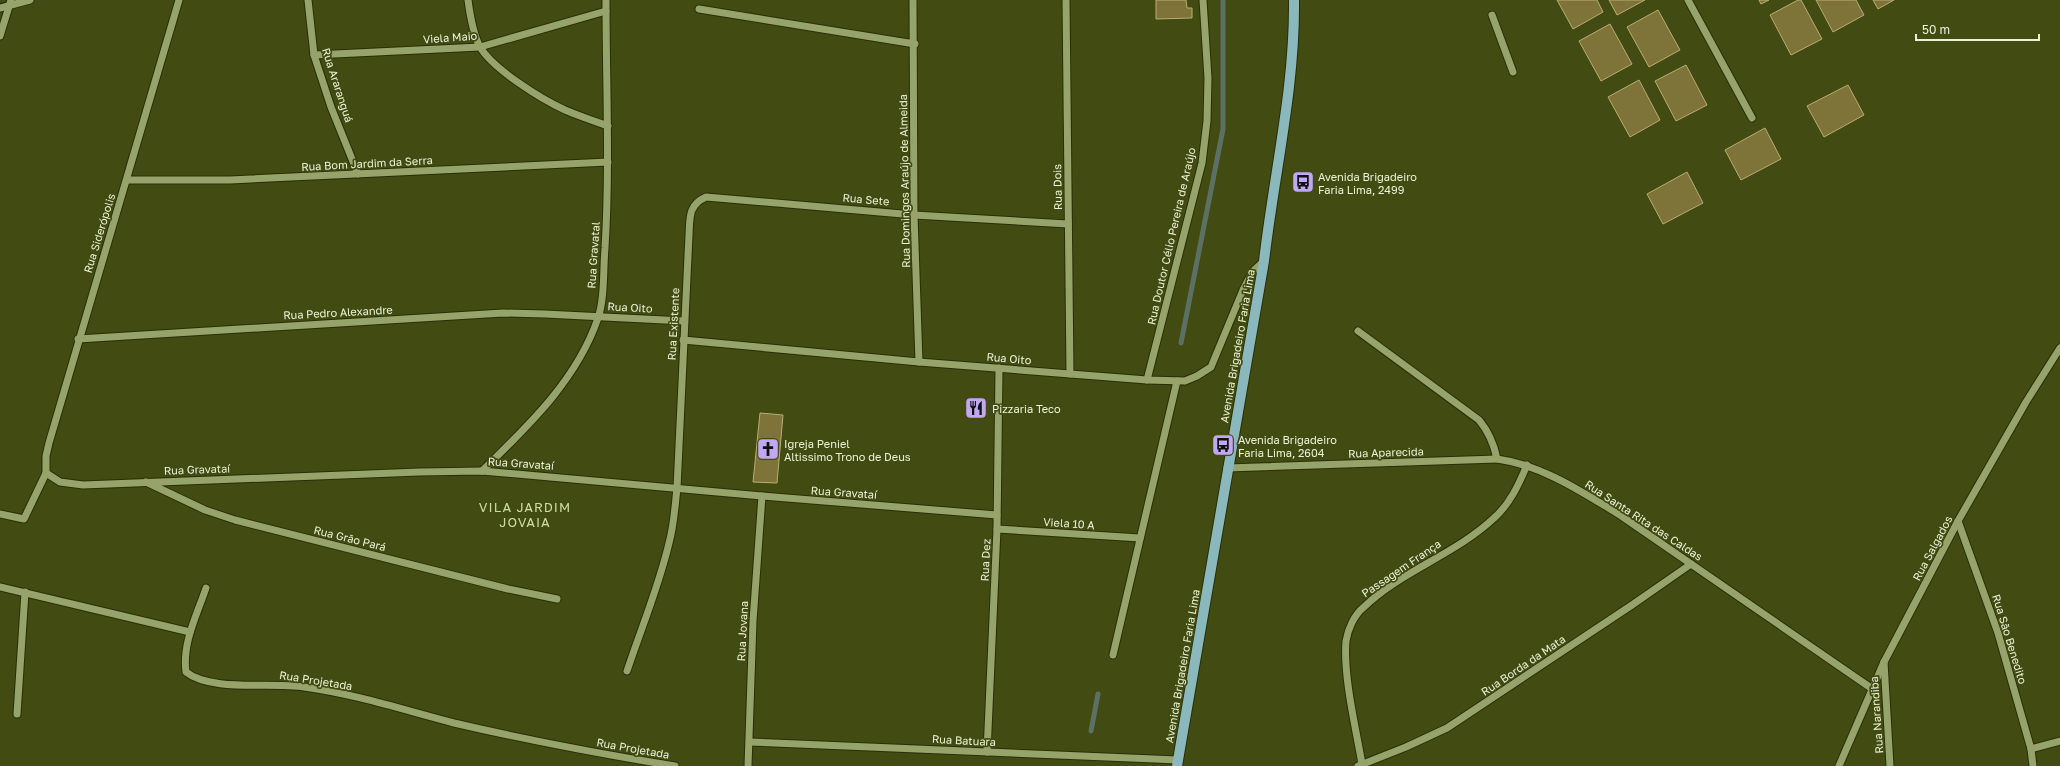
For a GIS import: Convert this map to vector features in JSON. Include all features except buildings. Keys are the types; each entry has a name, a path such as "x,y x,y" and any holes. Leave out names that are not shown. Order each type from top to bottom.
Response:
{"main road":[{"name":"Avenida Brigadeiro Faria Lima","path":"1178,763 1227,468 1264,261 1272,194 1292,71 1294,0"}],"street":[{"path":"0,8 10,3 30,0"},
{"name":"Rua Siderópolis","path":"46,473 46,456 49,443 78,339 127,180 179,0"},
{"name":"Rua Araranguá","path":"308,0 314,55 331,107 358,174"},
{"path":"468,0 470,16 480,47 493,63 525,87 565,110 608,126"},
{"name":"Rua Domingos Araújo de Almeida","path":"913,0 914,215 919,362"},
{"name":"Rua Dois","path":"1066,0 1070,374"},
{"name":"Rua Doutor Célio Pereira de Araújo","path":"1147,380 1202,163 1207,122 1208,78 1203,0"},
{"path":"1688,0 1752,118"},
{"name":"Rua Gravatal","path":"482,471 537,416 565,381 585,348 598,317 606,224 608,162 607,1"},
{"path":"0,36 10,3"},
{"path":"699,8 914,44"},
{"name":"Viela Maio","path":"314,55 480,47 606,11"},
{"path":"1492,15 1513,72"},
{"name":"Rua Bom Jardim da Serra","path":"127,180 230,180 608,162"},
{"name":"Rua Existente","path":"627,671 669,543 677,488 683,340 692,209 697,201 706,197 733,199"},
{"name":"Rua Sete","path":"733,199 914,215 1068,224"},
{"name":"Rua Oito","path":"683,340 919,362 1176,382 1197,376 1211,367 1243,290 1253,271 1264,261"},
{"name":"Rua Pedro Alexandre","path":"78,339 503,313 598,317"},
{"name":"Rua Oito","path":"598,317 684,322"},
{"path":"1358,331 1480,420 1495,445 1497,459"},
{"name":"Rua Salgados","path":"1839,766 1871,688 1958,521 2026,402 2060,348"},
{"name":"Rua Dez","path":"987,752 997,529 999,368"},
{"path":"1113,655 1176,382"},
{"name":"Rua Aparecida","path":"1227,468 1497,459"},
{"name":"Rua Santa Rita das Caldas","path":"1497,459 1527,465 1580,491 1620,515 1871,688"},
{"name":"Passagem França","path":"1360,765 1346,666 1346,641 1351,624 1363,607 1382,593 1479,531 1494,518 1517,488 1527,465"},
{"name":"Rua Gravataí","path":"46,473 60,482 71,484 482,471 997,515"},
{"path":"0,514 24,519 46,473"},
{"name":"Rua Grão Pará","path":"144,481 205,510 235,520 500,587 556,599"},
{"name":"Rua Jovana","path":"748,766 753,621 762,496"},
{"name":"Rua São Benedito","path":"1958,521 1998,633 2031,749 2033,766"},
{"name":"Viela 10 A","path":"997,529 1140,538"},
{"name":"Rua Borda da Mata","path":"1360,765 1406,747 1447,728 1632,606 1691,564"},
{"path":"0,587 190,632 206,588"},
{"path":"17,714 25,592"},
{"name":"Rua Projetada","path":"190,632 184,660 186,672 193,678 206,682 303,686 342,694 470,726 597,753 675,766"},
{"name":"Rua Narandiba","path":"1884,662 1890,766"},
{"path":"2031,749 2060,741"},
{"name":"Rua Batuara","path":"750,742 987,752 1178,763"}],"waterway":[{"path":"1181,343 1223,129 1223,0"},
{"path":"1091,731 1098,694"}],"place":[{"name":"Avenida Brigadeiro Faria Lima, 2499","path":"1303,182"},
{"name":"Pizzaria Teco","path":"976,408"},
{"name":"Avenida Brigadeiro Faria Lima, 2604","path":"1223,445"},
{"name":"Igreja Peniel Altissimo Trono de Deus","path":"768,449"}],"district":[{"name":"VILA JARDIM JOVAIA","path":"525,514"}]}
